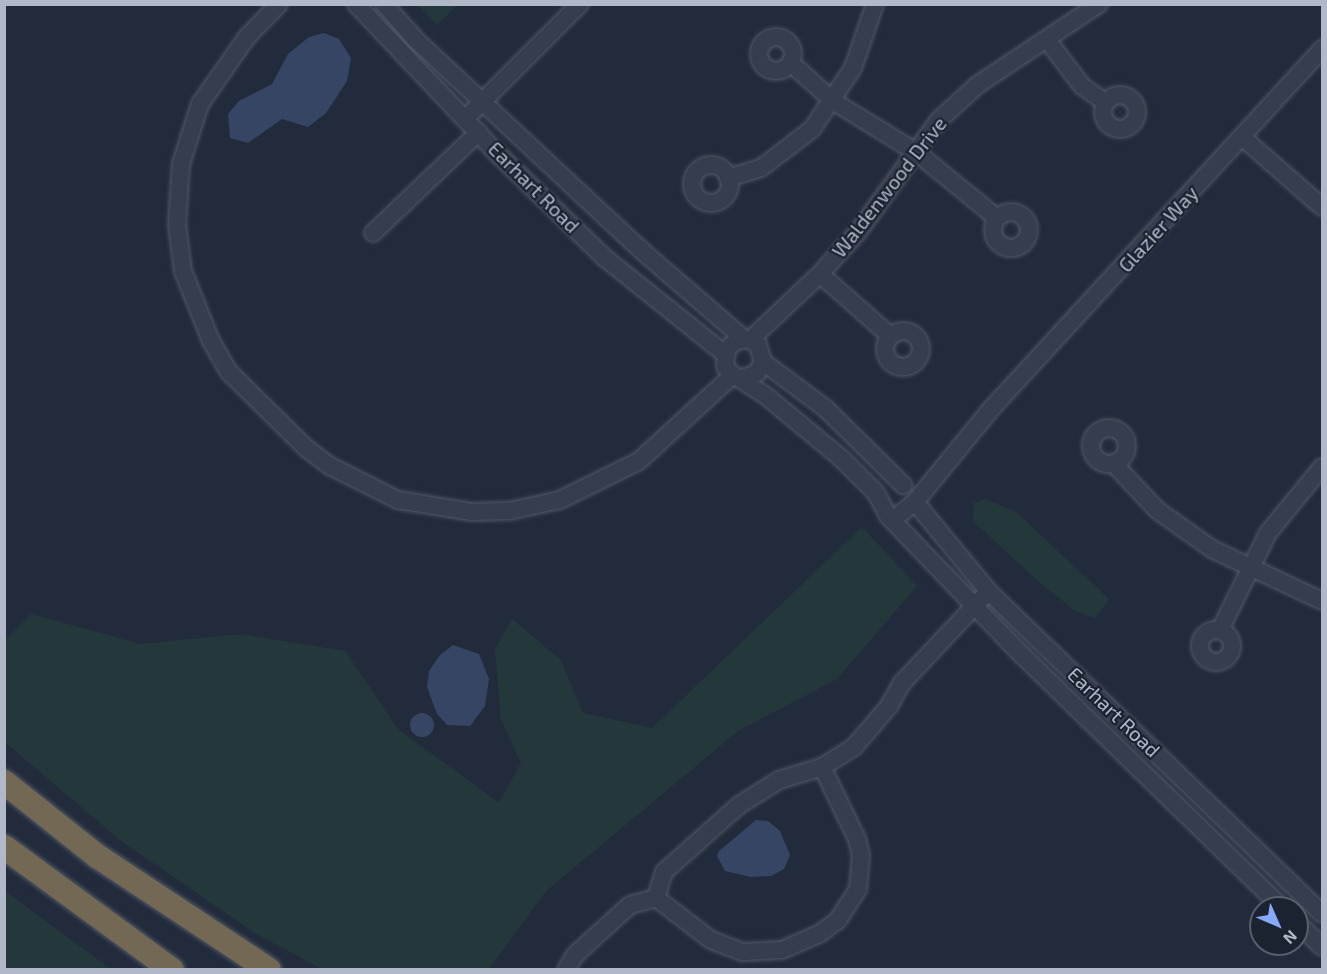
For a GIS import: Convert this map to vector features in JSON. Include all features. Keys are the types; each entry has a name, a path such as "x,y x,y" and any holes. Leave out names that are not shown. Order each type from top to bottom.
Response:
{"highway":[{"path":"4,782 98,856 189,920 269,969"},
{"path":"4,847 172,969"}],"street":[{"name":"Earhart Road","path":"356,4 605,258 731,368 836,454 1021,654 1269,896"},
{"name":"Earhart Road","path":"384,4 416,40 485,100 641,250 825,408 911,492 989,592 1323,914"},
{"path":"466,118 580,4"},
{"path":"728,178 761,168 788,150 812,129 833,101 853,68 875,4"},
{"name":"Waldenwood Drive","path":"754,347 799,294 858,232 938,121 976,86 1048,41 1098,4"},
{"path":"277,7 240,45 200,104 181,164 177,225 183,271 195,307 229,372 306,448 368,486 399,500 471,512 509,511 560,500 639,461 731,368 730,344 754,347 757,373 731,368"},
{"path":"1048,41 1082,86 1105,102"},
{"name":"Glazier Way","path":"911,492 992,408 1323,50"},
{"path":"791,63 833,101 916,152 997,218"},
{"path":"373,233 479,132"},
{"path":"1242,137 1323,207"},
{"name":"Waldenwood Drive","path":"820,274 891,336"},
{"path":"1114,464 1157,510 1212,549 1248,569 1323,601"},
{"path":"1220,630 1248,569 1284,511 1323,467"},
{"path":"889,513 911,492"},
{"path":"656,898 664,872 738,806 779,780 822,767 854,747 909,675 989,592"},
{"path":"656,898 711,940 743,952 782,950 819,934 838,920 858,889 861,856 857,839 822,767"},
{"path":"1183,814 1201,797"},
{"path":"566,969 575,954 625,909 656,898"},
{"path":"1309,933 1323,946"}],"green space":[{"path":"418,5 457,5 437,25"},
{"path":"985,499 1016,512 1109,599 1095,618 1075,611 1040,583 973,521 974,503"},
{"path":"862,527 917,586 837,679 738,731 546,891 489,969 322,969 255,933 120,840 5,742 5,640 31,614 141,644 241,634 345,651 398,729 499,803 521,763 501,719 495,649 512,619 561,660 583,713 652,728"},
{"path":"5,891 111,969 5,969"}],"water":[{"path":"324,33 339,39 351,58 347,81 326,113 308,127 282,119 248,143 230,138 228,114 239,101 272,84 288,54 309,37"},
{"path":"453,645 479,654 489,679 485,706 470,726 447,725 437,714 427,687 429,671 440,655"},
{"path":"422,713 431,716 434,725 431,734 422,737 413,734 410,725 413,716"},
{"path":"756,820 768,821 780,831 790,855 784,869 771,876 751,877 725,871 717,856 719,851"}]}
